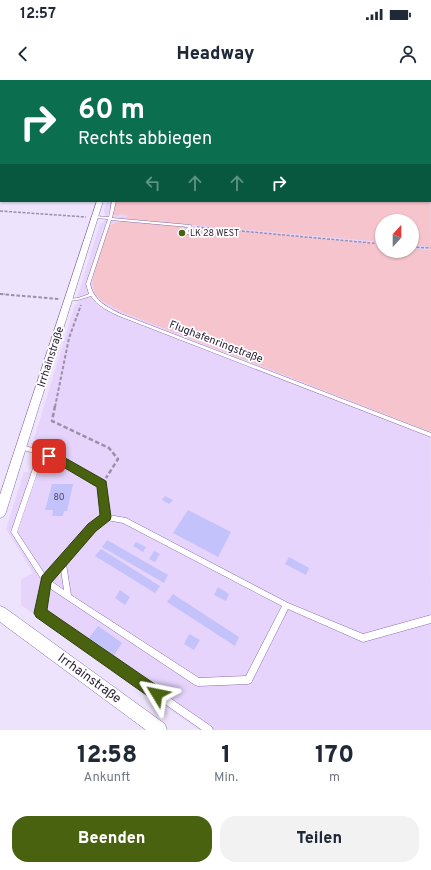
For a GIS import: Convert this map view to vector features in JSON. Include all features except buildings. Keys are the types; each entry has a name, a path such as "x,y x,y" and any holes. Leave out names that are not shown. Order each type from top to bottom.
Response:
{"street":[{"name":"Irrhainstraße","path":"0,512 22,448 100,202"},
{"name":"Irrhainstraße","path":"0,613 159,730"}],"lane":[{"path":"69,300 91,295 88,284 110,218 114,202"},
{"path":"95,217 190,226"},
{"path":"186,234 188,233 186,231 190,226"},
{"name":"Flughafenringstraße","path":"91,295 96,301 120,315 431,435"},
{"path":"22,448 57,458 102,484 106,517"},
{"path":"41,453 14,532 46,581 198,682 248,680 286,605"},
{"path":"209,730 40,613 46,581 63,563 92,527 106,517 124,520 286,605 363,638 431,619"},
{"path":"63,563 68,597"}],"path":[{"path":"0,211 95,217"},
{"path":"190,226 375,243"},
{"path":"419,247 431,248"},
{"path":"0,294 69,300"},
{"path":"84,297 69,338 52,421 109,448 118,459 102,484"}],"shaded area":[{"path":"107,202 430,202 431,730 199,730 21,605 21,579 33,573 6,529 24,472 45,473 61,454 34,439 75,305 80,300 77,298 100,224 106,219 104,211"},
{"path":"115,202 431,202 431,247 419,246 419,214 375,214 375,241 126,219 128,216 121,214 117,216 113,214"},
{"path":"131,221 186,227 183,232 180,233 187,235 190,232 188,231 194,227 375,244 375,258 419,258 419,249 431,250 431,432 122,312 102,301 95,294 92,283 103,241 109,226 118,222"}],"place":[{"name":"LK 28 WEST","path":"182,233"}],"route":[{"path":"49,456 57,458 102,484 106,517 92,527 63,563 46,581 40,613 157,694"}]}
